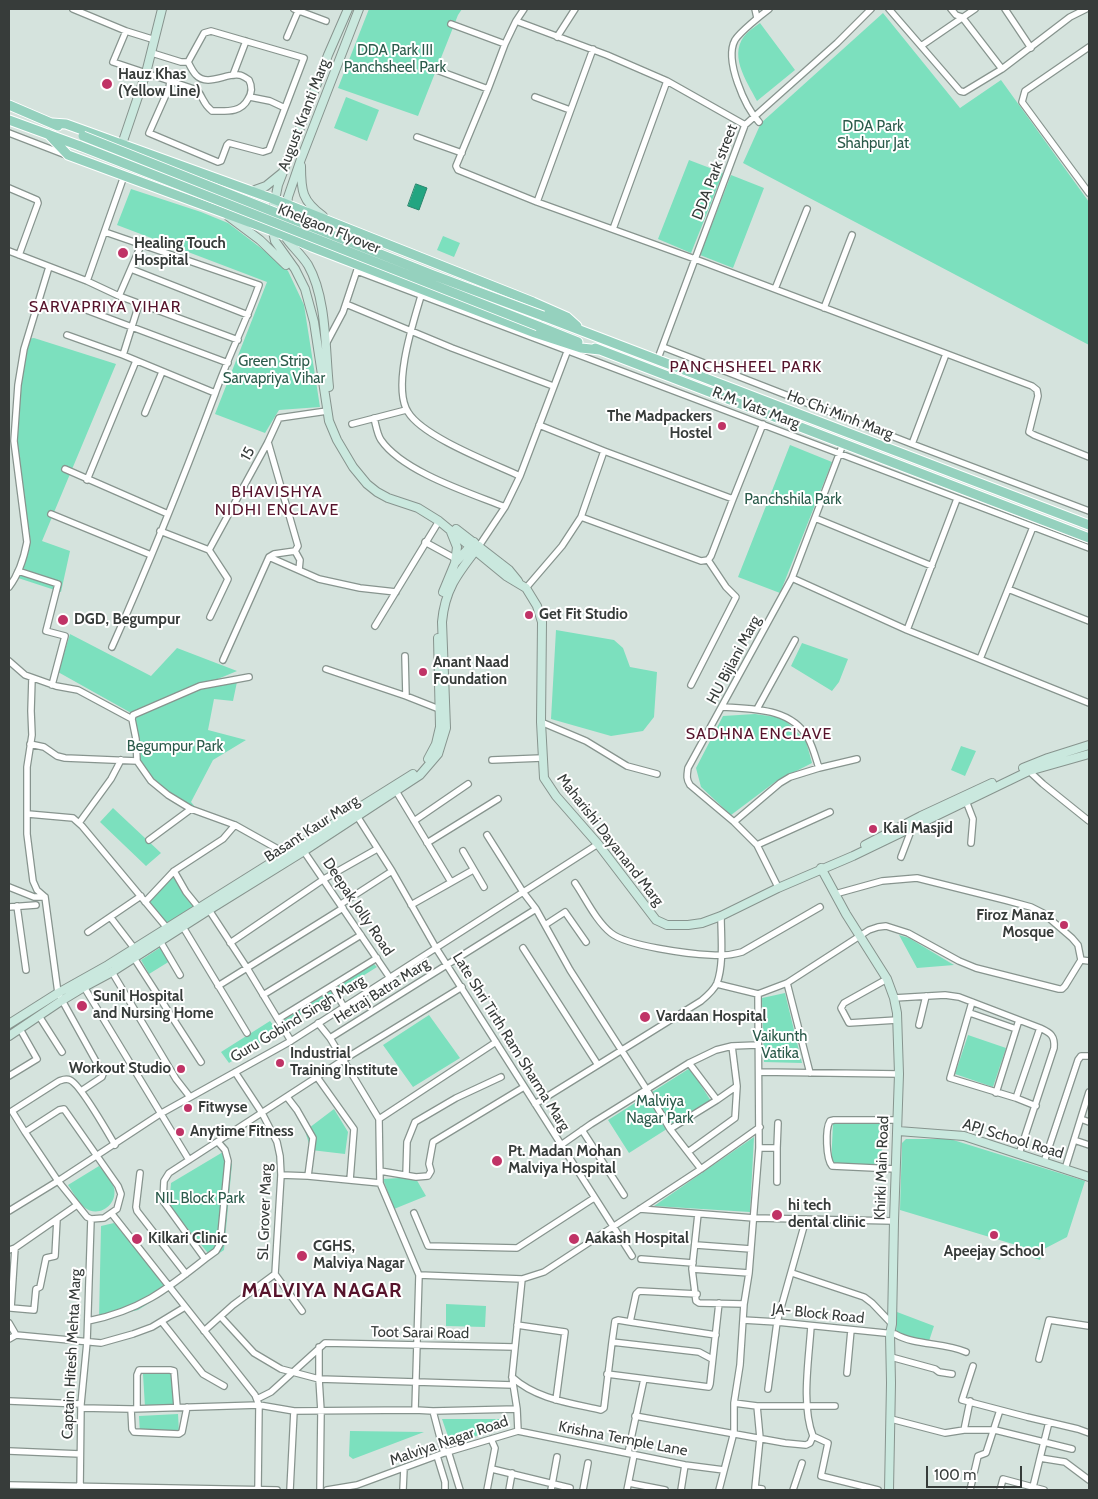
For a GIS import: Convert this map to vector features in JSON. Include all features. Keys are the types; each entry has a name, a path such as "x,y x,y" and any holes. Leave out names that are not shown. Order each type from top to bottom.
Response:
{"main road":[{"path":"122,144 146,73 162,9"},
{"name":"August Kranti Marg","path":"272,231 272,218 283,172 328,55 348,9"},
{"name":"August Kranti Marg","path":"284,235 286,204 301,159 359,9"},
{"path":"9,105 52,123 66,124 276,200 533,302 567,317 581,330"},
{"name":"Khelgaon Flyover","path":"9,120 80,146 600,350"},
{"name":"Khelgaon Flyover","path":"52,123 433,275 581,330"},
{"path":"48,134 68,155 284,235 356,267 535,333 581,348 600,350"},
{"path":"301,159 301,184 306,200 312,209 333,223"},
{"path":"252,191 266,186 283,172"},
{"path":"198,204 210,204 218,195 218,184 209,176"},
{"path":"224,214 274,252 301,281"},
{"path":"272,231 275,241 295,269 310,303 330,410"},
{"path":"284,235 308,266 316,283 326,344 326,385"},
{"path":"356,267 345,255 345,244 353,235 364,235"},
{"name":"Ho Chi Minh Marg","path":"581,330 1089,525"},
{"name":"Ho Chi Minh Marg","path":"600,350 1089,538"},
{"name":"Maharishi Dayanand Marg","path":"330,410 333,431 339,445 367,484 382,495 418,508 439,521 509,570 518,582"},
{"name":"Maharishi Dayanand Marg","path":"330,410 346,447 371,482 389,494 432,511 474,546 485,559 506,576 526,588 537,606 542,622 542,773 547,784 598,844 651,915 661,923 674,926 688,925 702,923 721,916 778,887 912,828 1049,761 1089,754"},
{"path":"448,528 455,540 459,562 485,559"},
{"name":"Basant Kaur Marg","path":"9,1036 61,1001 112,972 183,927 287,857 298,845 416,772 422,766 433,752 439,735 437,621 443,591 459,562 474,546"},
{"name":"Basant Kaur Marg","path":"9,1024 199,908 287,857 304,851 427,769 438,754 444,737 446,719 442,616 459,562"},
{"name":"Maharishi Dayanand Marg","path":"819,869 921,816 1089,745"},
{"name":"Khirki Main Road","path":"819,869 886,979 894,998 897,1020 899,1074 892,1324 890,1334 891,1419 889,1490"},
{"name":"APJ School Road","path":"898,1131 964,1136 1089,1177"}],"street":[{"path":"73,9 126,31 155,40"},
{"path":"287,37 297,9 326,21"},
{"path":"524,9 505,44 456,166 458,170 537,202 695,259 1032,386 1037,390 1038,396 1030,432 1089,457"},
{"path":"557,37 575,9"},
{"path":"755,9 757,18"},
{"path":"759,122 754,117 736,79 732,52 734,40 743,30 769,9"},
{"name":"DDA Park street","path":"658,361 745,125 871,9"},
{"path":"889,9 962,92 967,91 1002,69 1070,17 1086,9"},
{"path":"951,9 956,15 962,17 1002,69"},
{"path":"921,46 974,9"},
{"path":"1005,9 1031,48"},
{"path":"516,21 593,49 667,82 745,125"},
{"path":"451,24 505,44"},
{"path":"126,31 113,62 196,90 200,94 204,105 212,111 234,110 243,107 250,97 252,86 249,80 240,75 216,80 203,79 197,76 188,62"},
{"path":"170,81 169,88 149,133 216,161 221,161 227,145 230,143 268,152 304,58 214,31 207,31 204,33 188,62"},
{"path":"233,75 246,41"},
{"path":"1089,47 1025,91 1022,99 1022,102 1089,193"},
{"path":"537,202 593,49"},
{"path":"152,52 181,62 188,62"},
{"path":"434,69 488,89"},
{"path":"614,229 667,82"},
{"path":"250,97 270,101 285,108"},
{"path":"535,97 570,110"},
{"path":"9,133 68,155"},
{"path":"417,137 462,153"},
{"path":"87,281 124,176"},
{"path":"9,188 35,198 38,202 19,255"},
{"path":"775,289 807,208"},
{"path":"105,232 142,243 259,285 215,393 197,443 112,647"},
{"path":"824,308 852,236"},
{"path":"119,296 142,243"},
{"path":"9,251 87,281 139,304 238,340"},
{"path":"9,587 24,557 27,542 14,441 18,385 24,349 50,267"},
{"path":"326,344 346,304 356,267"},
{"name":"R.M. Vats Marg","path":"356,267 421,296 567,352 1089,548"},
{"path":"131,268 248,315"},
{"path":"421,296 410,330 401,387 406,410 413,418 441,439 520,476"},
{"path":"122,355 139,304"},
{"path":"346,304 452,348 553,386"},
{"path":"73,305 228,363"},
{"path":"67,335 215,393"},
{"path":"663,347 1089,511"},
{"path":"474,546 505,507 520,476 567,352"},
{"path":"912,444 946,354"},
{"path":"87,480 136,361"},
{"path":"145,413 162,372"},
{"name":"15","path":"209,550 280,417 330,410"},
{"path":"352,424 406,410"},
{"path":"374,418 380,438 394,454 420,471 505,507"},
{"path":"581,517 701,561 708,560 763,424"},
{"path":"539,425 733,499"},
{"path":"268,442 298,543 295,551 300,560 299,570"},
{"name":"HU Bijlani Marg","path":"778,887 757,845 734,822 690,785 687,780 688,768 792,578 843,444"},
{"path":"526,588 562,546 581,517 604,451"},
{"path":"64,470 168,514"},
{"path":"907,630 957,499"},
{"path":"51,514 151,554"},
{"path":"815,518 932,566"},
{"path":"375,626 439,521"},
{"path":"980,659 1033,527"},
{"path":"160,531 209,550 228,579 210,617"},
{"path":"425,542 459,562"},
{"path":"223,660 269,557 274,554 295,551"},
{"path":"269,557 319,579 396,592"},
{"path":"691,685 736,597 726,587 708,560"},
{"path":"18,571 58,584 46,631 65,636 52,685"},
{"path":"792,578 907,630 1089,703"},
{"path":"1008,589 1089,621"},
{"path":"757,709 795,640"},
{"path":"406,656 406,696"},
{"path":"9,661 25,675 52,685 78,690 132,719"},
{"path":"326,669 439,709"},
{"path":"249,677 200,686 134,715 132,719 138,761 151,781 168,795 191,809 235,825 287,857"},
{"path":"32,678 32,730 27,767 28,840 33,880 37,890 44,897 58,993 103,1074 102,1077 81,1092"},
{"path":"723,707 757,709 784,716 808,738 819,768"},
{"path":"541,722 586,741 627,766 657,774"},
{"path":"30,744 44,747 57,756 65,758 138,761"},
{"path":"492,760 542,758"},
{"path":"734,822 780,783 790,777 857,759"},
{"path":"79,823 111,779 121,760"},
{"path":"1029,771 1089,821"},
{"path":"414,821 468,784"},
{"path":"396,791 451,882"},
{"path":"427,843 498,799"},
{"path":"966,801 974,819 971,843"},
{"path":"149,840 191,809"},
{"path":"757,845 830,812"},
{"path":"28,814 73,818 167,928"},
{"name":"Late Shri Tirth Ram Sharma Marg","path":"357,816 392,871 436,948 632,1256"},
{"path":"88,932 143,899 174,871 222,839 235,825"},
{"path":"901,857 912,828"},
{"path":"487,835 536,909 570,970 670,1129 701,1169"},
{"name":"Guru Gobind Singh Marg","path":"9,1211 115,1145 160,1114 291,1041 598,844"},
{"name":"Deepak Jolly Road","path":"298,845 324,879 390,978"},
{"path":"230,943 324,879 377,849"},
{"path":"463,851 484,888"},
{"path":"411,905 473,870"},
{"path":"174,871 186,892 199,908"},
{"path":"218,986 342,906 392,871"},
{"path":"716,984 758,994 787,983 860,936 878,927 886,926 908,933 960,962 976,968 1061,989 1066,986 1081,960 1078,946 1072,938 1043,913 1031,907 1005,900 917,878 882,881 835,894"},
{"path":"575,883 604,926 616,936 649,946 711,955 742,952 820,907"},
{"path":"9,887 34,897 44,897"},
{"path":"9,907 36,904"},
{"path":"17,906 26,970"},
{"name":"Hetraj Batra Marg","path":"330,1038 536,909"},
{"path":"209,910 291,1041"},
{"path":"545,924 565,912 586,942"},
{"path":"535,1104 701,1001 716,984 721,955 721,916"},
{"path":"110,918 134,948"},
{"path":"183,927 247,1033"},
{"path":"262,995 361,935"},
{"path":"160,941 180,975"},
{"path":"523,948 598,1064"},
{"path":"134,958 201,1062"},
{"path":"278,1019 378,958"},
{"path":"1081,960 1089,961"},
{"path":"112,972 176,1079 190,1097"},
{"path":"886,979 844,1003 842,1008 849,1023 897,1020"},
{"path":"787,983 810,1073"},
{"path":"332,986 344,1007"},
{"path":"84,987 188,1160"},
{"path":"205,1259 163,1201 164,1181 169,1174 343,1060 462,987"},
{"path":"720,1490 734,1432 734,1403 740,1365 744,1304 754,1218 760,1128 758,994"},
{"path":"894,998 945,995 959,997 1040,1028 1053,1036 1054,1048 1019,1154"},
{"path":"919,1025 926,996"},
{"path":"972,1002 950,1078 1036,1106"},
{"path":"970,1013 1016,1029"},
{"path":"39,1016 62,1052"},
{"path":"996,1093 1019,1020"},
{"path":"318,1023 330,1038 379,1118 380,1184 418,1275 415,1410"},
{"path":"1016,1098 1040,1028"},
{"path":"9,1076 37,1059 20,1029"},
{"path":"379,1118 496,1042"},
{"path":"561,1145 689,1064 716,1050 732,1046 758,1045"},
{"path":"688,1152 733,1120 736,1115 737,1086 732,1046"},
{"path":"1044,1162 1078,1060 1080,1056 1089,1056"},
{"path":"689,1064 717,1100"},
{"name":"SL Grover Marg","path":"204,1331 233,1305 275,1274 281,1176 280,1156 277,1142 262,1113 235,1072"},
{"path":"759,1072 899,1074"},
{"path":"317,1077 354,1129 350,1180"},
{"path":"406,1175 407,1142 414,1122 456,1098 500,1077"},
{"path":"25,1132 59,1110 64,1110 118,1186 121,1194 117,1209 112,1214 104,1218 91,1218 86,1216 76,1205 10,1112 55,1083 63,1080 72,1081 115,1145"},
{"path":"670,1129 737,1086"},
{"path":"380,1171 428,1176 431,1171 433,1142 524,1087"},
{"path":"1065,1169 1089,1092"},
{"path":"287,1096 313,1138 308,1176"},
{"path":"1081,1119 1089,1122"},
{"path":"896,1169 832,1166 828,1160 827,1127 830,1121 834,1120 897,1120"},
{"path":"777,1182 778,1123"},
{"path":"418,1275 522,1279 544,1272 760,1128"},
{"path":"582,1130 624,1195"},
{"path":"1074,1140 1089,1145"},
{"path":"88,1321 133,1308 154,1297 169,1288 216,1251 220,1244 228,1161 225,1150 218,1142"},
{"path":"759,1148 777,1148"},
{"path":"140,1172 137,1211 186,1274"},
{"path":"281,1176 308,1176 380,1184"},
{"path":"414,1213 428,1246 517,1248 594,1198"},
{"path":"57,1219 55,1256 46,1258 40,1287 36,1289 34,1310 9,1307 12,1249 76,1205"},
{"path":"640,1209 754,1218 894,1220"},
{"path":"112,1214 258,1402 258,1490"},
{"path":"698,1214 696,1246 692,1266 696,1301 699,1303 744,1304"},
{"name":"Captain Hitesh Mehta Marg","path":"80,1488 81,1406 87,1342 91,1218"},
{"path":"768,1389 776,1322 792,1273 806,1219"},
{"path":"696,1246 751,1249"},
{"path":"641,1260 748,1273"},
{"path":"792,1273 864,1297 892,1324"},
{"path":"275,1274 302,1311"},
{"name":"Malviya Nagar Road","path":"327,1490 357,1486 446,1452 518,1431 512,1377 522,1279"},
{"path":"630,1322 636,1294 639,1291 696,1294"},
{"path":"607,1374 709,1387 719,1303"},
{"path":"9,1339 16,1335 96,1343 110,1341 162,1322 185,1307"},
{"path":"220,1317 254,1353 281,1369 319,1379 513,1386"},
{"path":"512,1377 535,1393 556,1400 602,1410 604,1408 615,1322 618,1320 716,1335"},
{"name":"JA- Block Road","path":"743,1320 890,1334 911,1341 966,1352"},
{"path":"1039,1359 1050,1320 1089,1326"},
{"path":"162,1322 203,1374 224,1386"},
{"path":"9,1323 16,1335"},
{"path":"517,1324 565,1332 556,1400"},
{"path":"811,1326 806,1406 808,1425 813,1436 828,1442 821,1476 878,1490"},
{"path":"847,1373 851,1330"},
{"path":"612,1342 698,1352 712,1359"},
{"name":"Toot Sarai Road","path":"319,1347 325,1343 515,1347"},
{"path":"258,1402 319,1347"},
{"path":"319,1347 322,1411 320,1490"},
{"path":"891,1357 939,1372 952,1374"},
{"path":"973,1366 962,1400 1089,1433"},
{"path":"177,1407 174,1371 139,1370 132,1430 134,1432 179,1434 182,1432 187,1407"},
{"path":"627,1490 635,1416 644,1379"},
{"path":"964,1430 970,1401"},
{"path":"9,1402 134,1409 258,1402 294,1411 517,1409"},
{"path":"734,1403 757,1406 835,1406"},
{"path":"757,1406 760,1438 755,1488 761,1490"},
{"path":"970,1490 978,1456 986,1453 1000,1410"},
{"path":"290,1490 294,1411"},
{"path":"433,1411 460,1490"},
{"path":"635,1416 806,1445 812,1440 813,1436"},
{"path":"891,1419 945,1433 964,1430 995,1430 1072,1449"},
{"path":"1033,1487 1048,1422"},
{"name":"Krishna Temple Lane","path":"518,1431 685,1465 724,1470"},
{"path":"487,1490 495,1448 491,1439"},
{"path":"9,1451 80,1454"},
{"path":"437,1456 446,1482 445,1490"},
{"path":"552,1487 557,1457"},
{"path":"1040,1458 1065,1462 1089,1480"},
{"path":"584,1490 588,1462"},
{"path":"793,1490 802,1463"},
{"path":"681,1490 685,1465"},
{"path":"403,1490 404,1468"},
{"path":"492,1469 512,1473 552,1487 570,1488"},
{"path":"510,1490 512,1473"},
{"path":"1000,1490 1004,1479 1044,1490"},
{"path":"446,1482 458,1483"},
{"path":"629,1483 665,1490"},
{"path":"9,1485 29,1488 276,1490"}],"green space":[{"name":"DDA Park III Panchsheel Park","path":"369,9 462,9 418,116 338,88"},
{"name":"DDA Park Shahpur Jat","path":"883,13 960,108 1001,80 1089,202 1089,345 743,163 761,123"},
{"path":"760,23 795,70 757,101 740,67 738,58 741,41 747,33"},
{"path":"346,97 379,110 367,141 334,128"},
{"path":"689,160 723,173 691,253 658,239"},
{"path":"731,175 764,188 733,268 700,255"},
{"name":"Green Strip Sarvapriya Vihar","path":"131,189 228,223 278,261 288,271 304,305 320,407 279,410 265,433 215,414 267,282 117,225"},
{"path":"443,236 460,243 454,257 437,250"},
{"path":"34,338 116,364 42,541 70,551 61,592 15,577 26,538 14,441 27,339"},
{"name":"Panchshila Park","path":"790,445 832,462 780,593 738,577"},
{"path":"556,630 614,640 623,648 630,667 657,672 654,717 643,731 611,736 551,719"},
{"name":"Begumpur Park","path":"70,634 151,676 177,648 237,671 213,681 238,677 233,701 214,699 208,730 246,740 213,760 191,802 201,814 151,781 140,765 133,714 58,672"},
{"path":"802,643 848,659 839,682 832,691 791,666"},
{"path":"755,714 783,718 806,741 812,763 775,782 731,815 701,787 696,768 723,716"},
{"path":"961,746 976,751 965,776 951,770"},
{"path":"113,808 161,853 146,866 100,822"},
{"path":"174,871 196,909 167,928 145,902"},
{"path":"899,935 909,938 954,965 917,968"},
{"path":"161,947 170,961 149,974 141,960"},
{"path":"374,964 377,967 286,1024 284,1020"},
{"name":"Vaikunth Vatika","path":"785,993 802,1063 764,1062 762,998"},
{"path":"429,1015 460,1058 413,1087 383,1045"},
{"path":"270,1021 278,1031 229,1063 221,1052"},
{"path":"968,1035 1006,1048 993,1087 955,1074"},
{"name":"Malviya Nagar Park","path":"690,1068 711,1101 629,1153 608,1120"},
{"path":"334,1109 348,1132 345,1154 311,1150 305,1131"},
{"path":"833,1124 884,1124 881,1165 831,1165"},
{"path":"754,1137 750,1212 654,1206"},
{"path":"906,1139 950,1139 1085,1181 1067,1237 1044,1249 1040,1260 1025,1255 1026,1248 900,1210 902,1143"},
{"name":"NIL Block Park","path":"223,1152 232,1164 224,1250 212,1258 169,1206 171,1183"},
{"path":"99,1166 112,1182 114,1194 110,1205 101,1211 95,1211 84,1207 68,1185"},
{"path":"415,1177 426,1196 394,1209 383,1179"},
{"name":"NIL Block Park","path":"114,1223 170,1290 138,1310 99,1319 101,1226"},
{"path":"446,1304 486,1306 485,1327 446,1326"},
{"path":"897,1312 934,1326 929,1341 896,1333"},
{"path":"173,1373 175,1406 145,1407 143,1374"},
{"path":"178,1414 179,1432 140,1434 139,1416"},
{"path":"442,1419 501,1419 496,1429 451,1445"},
{"path":"350,1431 424,1432 353,1459 349,1456"}],"shaded area":[{"path":"416,184 427,188 419,210 408,206"}],"place":[{"name":"Hauz Khas (Yellow Line)","path":"107,84"},
{"name":"Healing Touch Hospital","path":"123,253"},
{"name":"The Madpackers Hostel","path":"722,426"},
{"name":"Get Fit Studio","path":"529,615"},
{"name":"DGD, Begumpur","path":"63,620"},
{"name":"Anant Naad Foundation","path":"423,672"},
{"name":"Kali Masjid","path":"873,829"},
{"name":"Firoz Manaz Mosque","path":"1064,925"},
{"name":"Sunil Hospital and Nursing Home","path":"82,1006"},
{"name":"Vardaan Hospital","path":"645,1017"},
{"name":"Industrial Training Institute","path":"280,1063"},
{"name":"Workout Studio","path":"181,1069"},
{"name":"Fitwyse","path":"188,1108"},
{"name":"Anytime Fitness","path":"180,1132"},
{"name":"Pt. Madan Mohan Malviya Hospital","path":"497,1161"},
{"name":"hi tech dental clinic","path":"777,1215"},
{"name":"Apeejay School","path":"994,1235"},
{"name":"Kilkari Clinic","path":"137,1239"},
{"name":"Aakash Hospital","path":"574,1239"},
{"name":"CGHS, Malviya Nagar","path":"302,1256"}],"district":[{"name":"SARVAPRIYA VIHAR","path":"105,307"},
{"name":"PANCHSHEEL PARK","path":"746,367"},
{"name":"BHAVISHYA NIDHI ENCLAVE","path":"277,501"},
{"name":"SADHNA ENCLAVE","path":"759,734"},
{"name":"MALVIYA NAGAR","path":"322,1291"}]}
